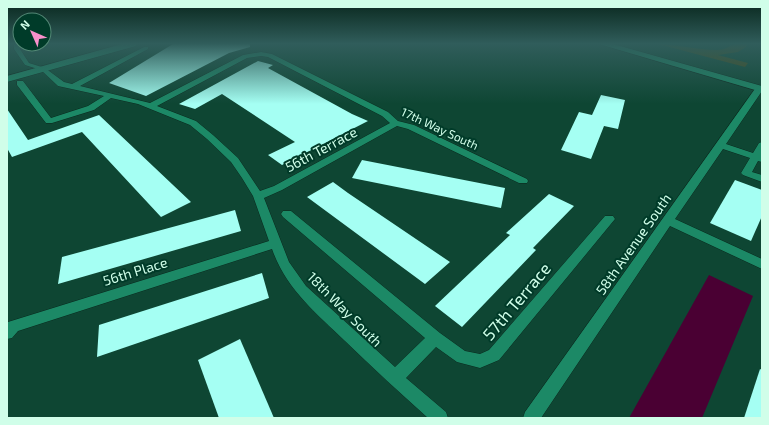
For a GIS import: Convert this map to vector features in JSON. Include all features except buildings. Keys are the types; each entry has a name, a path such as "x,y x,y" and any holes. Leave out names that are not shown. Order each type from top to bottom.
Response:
{"main road":[{"path":"7,70 27,64"},
{"path":"7,79 62,64"}],"street":[{"path":"27,64 43,69"},
{"path":"73,87 116,64"},
{"name":"17th Way South","path":"151,106 230,64"},
{"name":"17th Way South","path":"287,64 385,114 395,123 411,126 523,181"},
{"path":"674,64 761,88"},
{"name":"18th Way South","path":"43,69 61,84 108,96 140,102 193,123 210,137 235,160 258,196 274,244 283,264 301,290 440,418"},
{"path":"20,83 49,121 91,108 108,96"},
{"name":"58th Avenue South","path":"531,418 667,220 761,88"},
{"name":"56th Terrace","path":"258,196 278,188 393,126 395,123"},
{"path":"720,145 758,158"},
{"path":"762,146 758,158 746,173 762,179"},
{"name":"57th Terrace","path":"287,214 435,338 462,357 480,361 494,355 609,219"},
{"path":"667,220 762,264"},
{"name":"56th Place","path":"7,333 13,326 274,244"},
{"path":"395,378 435,338"}],"shaded area":[{"path":"733,64 747,64 745,67"},
{"path":"709,275 753,296 702,418 629,418"}]}
